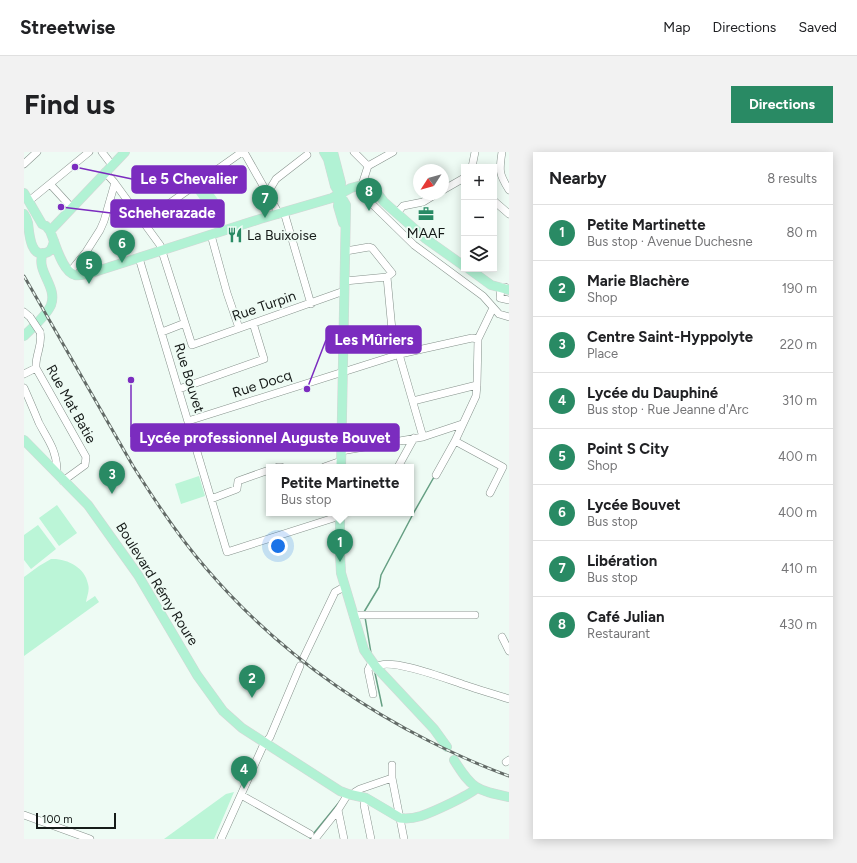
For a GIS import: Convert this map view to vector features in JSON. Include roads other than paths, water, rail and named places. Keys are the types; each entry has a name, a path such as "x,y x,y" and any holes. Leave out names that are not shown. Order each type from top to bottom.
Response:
{"main road":[{"path":"50,231 71,207 125,152"},
{"path":"324,152 328,159 335,186 339,194"},
{"path":"332,152 341,183 338,208 346,232 341,464"},
{"path":"24,193 42,224 50,231 62,261 70,272 75,275 91,273 332,198 339,194 363,189 384,202 426,239 461,264"},
{"path":"24,214 27,220 30,240 42,252 62,261"},
{"path":"29,232 34,225 42,224"},
{"path":"24,336 46,312 51,304 52,294 48,282 36,262 42,252 52,249 54,241"},
{"path":"474,272 491,285 507,288"},
{"name":"Boulevard Rémy Roure","path":"24,440 88,505 110,534 138,575 197,675 233,721 340,791 366,798 400,818"},
{"path":"340,516 340,562 344,586 361,644 374,664 434,729 447,747"},
{"path":"454,760 470,784 477,788 509,797"},
{"path":"400,818 422,816 470,794 477,788"}],"street":[{"path":"24,164 37,152"},
{"path":"29,201 89,152"},
{"path":"102,152 114,182 160,245 162,250 185,323 162,332"},
{"path":"143,222 243,152 266,194 281,213 311,304"},
{"path":"354,152 368,166"},
{"path":"394,152 368,166 363,189 370,202 414,246 483,296 499,314 509,317"},
{"path":"502,152 500,176 509,190"},
{"path":"472,164 474,153"},
{"path":"266,194 276,179 307,155"},
{"path":"449,187 461,180"},
{"path":"70,272 86,252 100,230 104,221 114,182"},
{"path":"50,184 71,207"},
{"path":"397,213 403,206 426,200"},
{"path":"497,204 509,214"},
{"path":"211,235 227,293 239,328"},
{"path":"345,281 387,277 392,273 369,246 346,251"},
{"name":"Rue Bouvet","path":"139,258 227,552 334,516"},
{"path":"387,277 390,320 423,437"},
{"path":"507,288 500,298 509,300"},
{"name":"Rue Turpin","path":"185,323 192,345 253,322 311,304 344,291"},
{"path":"436,475 455,441 476,396 478,339 493,308"},
{"name":"Rue Mat Batie","path":"27,314 40,332 42,340 35,359 36,368 86,457 85,465 63,481"},
{"path":"179,389 264,358 253,322"},
{"name":"Rue Docq","path":"188,421 400,354 472,338 478,339"},
{"path":"24,374 36,368"},
{"path":"413,401 477,385"},
{"path":"24,388 57,458 57,469 55,472"},
{"path":"341,451 423,437 462,424"},
{"path":"400,464 414,438"},
{"path":"455,441 503,467 490,493"},
{"path":"212,499 237,490 238,481 266,471"},
{"path":"303,659 335,592 344,586"},
{"path":"353,615 475,615"},
{"path":"502,637 509,651"},
{"path":"372,694 368,670 369,665 390,664 429,672 509,699"},
{"path":"221,839 265,743 270,737 300,666"},
{"path":"392,765 392,778 404,839"},
{"path":"241,795 313,836 355,792 392,778"},
{"path":"366,798 364,805 371,839"},
{"path":"338,810 344,839"},
{"path":"24,815 90,839"}],"waterway":[{"path":"414,512 434,477"},
{"path":"364,612 379,587 381,575 412,516"},
{"path":"365,617 371,653"},
{"path":"375,673 382,706"},
{"path":"314,833 341,800"}],"railway":[{"path":"24,276 133,466 185,543 229,594 254,619 308,665 367,706 439,746 509,776"}],"place":[{"name":"Le 5 Chevalier","path":"75,167"},
{"name":"Scheherazade","path":"61,207"},
{"name":"Café Julian","path":"369,211"},
{"name":"MAAF","path":"426,214"},
{"name":"Libération","path":"265,218"},
{"name":"La Buixoise","path":"235,235"},
{"name":"Lycée Bouvet","path":"122,263"},
{"name":"Point S City","path":"89,284"},
{"name":"Lycée professionnel Auguste Bouvet","path":"131,380"},
{"name":"Les Mûriers","path":"307,389"},
{"name":"Centre Saint-Hyppolyte","path":"112,494"},
{"name":"Petite Martinette","path":"340,562"},
{"name":"Marie Blachère","path":"252,698"},
{"name":"Lycée du Dauphiné","path":"244,789"}]}
